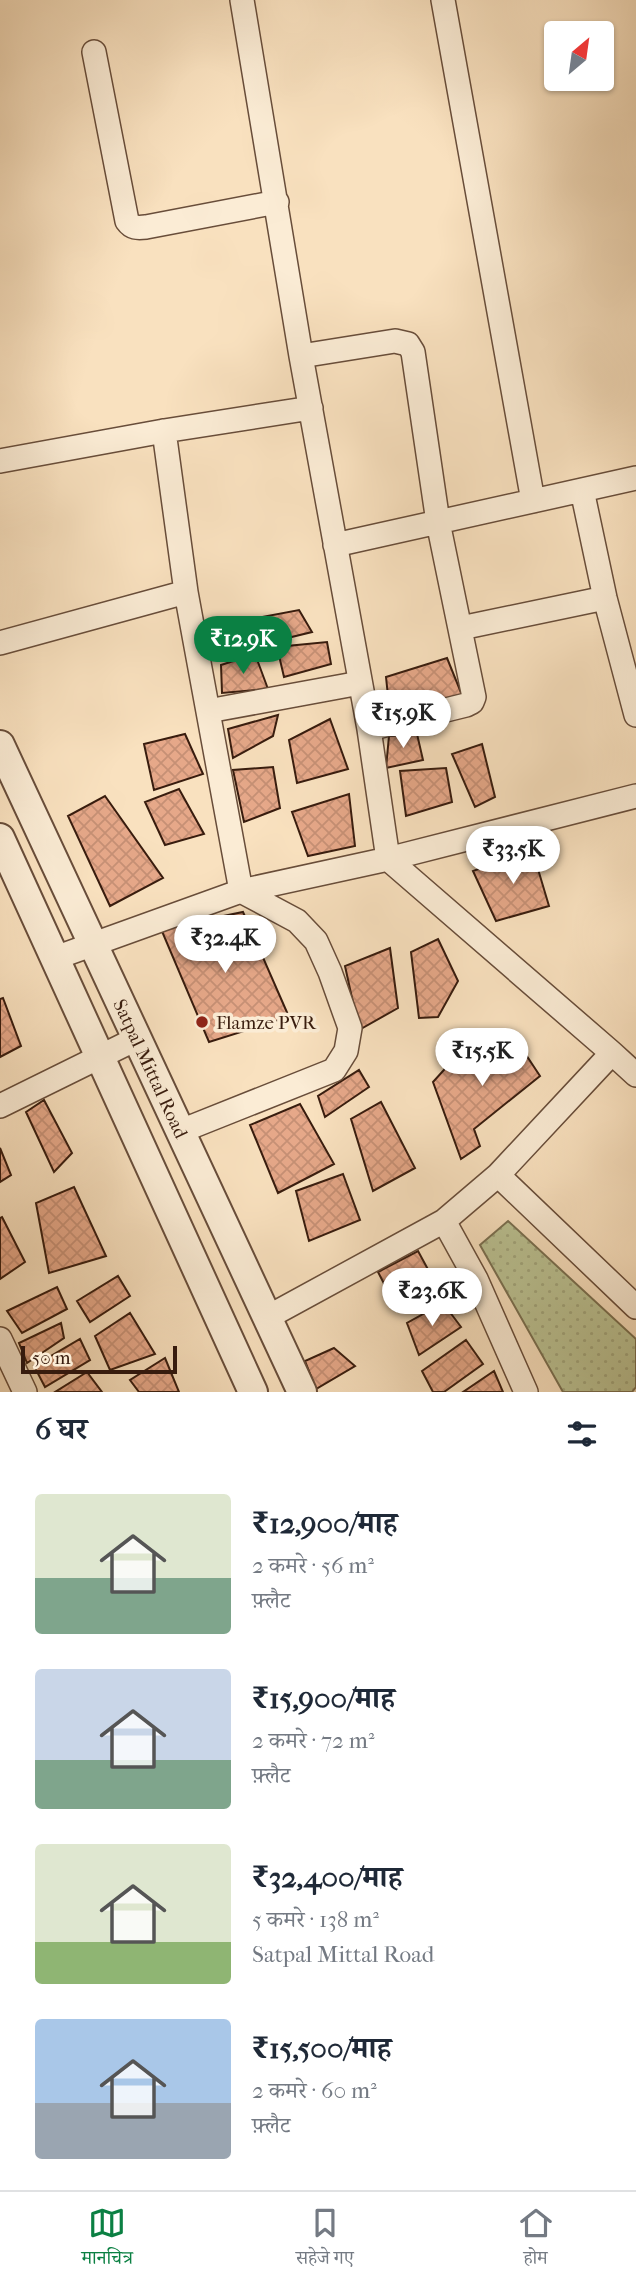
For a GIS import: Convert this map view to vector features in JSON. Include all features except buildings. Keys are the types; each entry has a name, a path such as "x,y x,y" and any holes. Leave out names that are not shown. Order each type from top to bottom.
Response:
{"street":[{"path":"242,0 301,356 369,730 388,859 636,1075"},
{"path":"443,0 533,501"},
{"path":"94,52 130,226 146,227 277,202"},
{"path":"301,356 395,341 408,344 413,352 438,522 474,697 471,702 369,730"},
{"path":"0,461 311,408"},
{"path":"164,431 186,593 241,891"},
{"path":"335,545 636,478"},
{"path":"582,490 605,598 636,715"},
{"path":"0,643 186,593"},
{"path":"461,628 605,598"},
{"path":"208,712 360,683"},
{"name":"Satpal Mittal Road","path":"0,745 302,1392"},
{"path":"55,958 241,891 388,859 636,796"},
{"name":"Satpal Mittal Road","path":"0,838 253,1392"},
{"path":"181,1131 334,1070 346,1051 350,1028 316,942 297,921 241,891"},
{"path":"0,1105 136,1039"},
{"path":"268,1317 444,1221 498,1175 612,1053"},
{"path":"498,1175 636,1307"},
{"path":"444,1221 476,1279 526,1392"},
{"path":"0,1339 25,1392"}],"green space":[{"path":"508,1221 636,1339 636,1387 632,1392 563,1392 480,1245"}],"place":[{"name":"Flamze PVR","path":"202,1022"}]}
